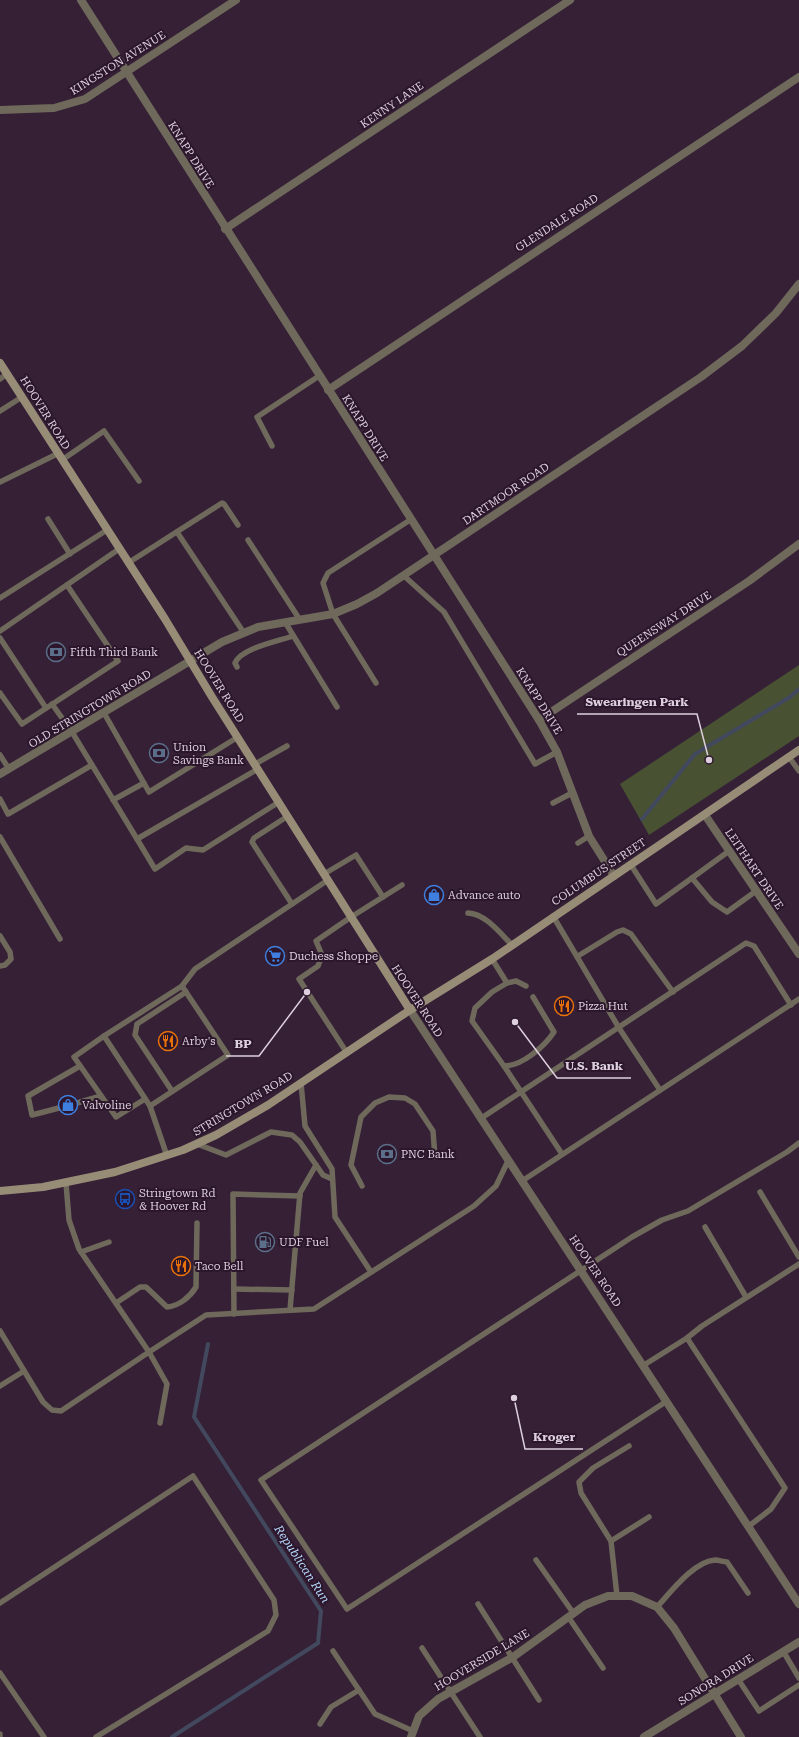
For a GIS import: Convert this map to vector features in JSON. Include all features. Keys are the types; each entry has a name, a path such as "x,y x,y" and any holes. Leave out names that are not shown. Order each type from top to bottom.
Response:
{"main road":[{"name":"HOOVER ROAD","path":"0,363 4,377 22,397 165,619 410,1010"},
{"name":"COLUMBUS STREET","path":"410,1010 492,959 553,916 631,865 799,750"},
{"name":"STRINGTOWN ROAD","path":"0,1191 66,1183 116,1172 167,1156 197,1144 268,1105 410,1010"}],"street":[{"name":"KNAPP DRIVE","path":"81,0 432,556 538,720 557,752 589,836 614,876"},
{"name":"KINGSTON AVENUE","path":"0,110 54,108 85,99 236,0"},
{"name":"KENNY LANE","path":"225,229 570,0"},
{"name":"GLENDALE ROAD","path":"328,390 799,77"},
{"name":"DARTMOOR ROAD","path":"190,661 212,647 258,627 333,614 357,604 432,556 694,381 742,346 776,314 799,284"},
{"name":"QUEENSWAY DRIVE","path":"538,720 748,582 799,544"},
{"name":"OLD STRINGTOWN ROAD","path":"0,774 190,661"},
{"name":"LEITHART DRIVE","path":"705,815 799,954"},
{"name":"HOOVER ROAD","path":"410,1010 480,1119 644,1365 799,1604"},
{"name":"HOOVERSIDE LANE","path":"412,1734 419,1716 438,1699 513,1658 586,1605 608,1596 632,1596 657,1607 674,1628 741,1737"},
{"name":"SONORA DRIVE","path":"644,1737 799,1642"}],"lane":[{"path":"272,446 257,417 319,376"},
{"path":"0,410 22,397"},
{"path":"0,482 60,457 104,431 139,481"},
{"path":"128,563 222,503 238,525"},
{"path":"48,519 70,554"},
{"path":"376,683 333,614 323,583 328,573 410,520"},
{"path":"0,598 107,530"},
{"path":"177,532 244,632"},
{"path":"248,540 300,620"},
{"path":"0,631 119,549"},
{"path":"403,575 444,612 536,764 557,752"},
{"path":"0,694 22,724 118,661 67,585"},
{"path":"285,622 337,707"},
{"path":"237,667 235,663 237,659 249,651 293,636"},
{"path":"0,638 46,708"},
{"path":"52,704 72,732 155,869 186,848 203,850 279,802"},
{"path":"104,713 149,792 238,737"},
{"path":"137,839 257,767 287,746"},
{"path":"0,755 9,769"},
{"path":"788,757 799,771"},
{"path":"0,799 8,814 92,765"},
{"path":"113,800 144,783"},
{"path":"553,803 572,793"},
{"path":"288,816 254,838 252,842 292,904"},
{"path":"578,843 589,836"},
{"path":"0,837 60,939"},
{"path":"631,865 656,904 729,850"},
{"path":"145,1099 116,1117 74,1057 182,986 195,969 292,904 356,855 382,897"},
{"path":"692,878 712,902 727,912 756,892"},
{"path":"346,1053 299,979 318,966 322,955 316,941 351,916 402,885"},
{"path":"468,913 479,916 496,928 512,945"},
{"path":"553,916 578,956 619,1028 660,1090"},
{"path":"578,956 617,932 627,931 631,934 672,992"},
{"path":"0,936 10,952 11,959 5,965 0,966"},
{"path":"480,1119 746,943 754,946 791,1004"},
{"path":"492,959 507,983"},
{"path":"526,986 516,981 507,983 492,992 475,1008 472,1021 504,1066 520,1093 562,1154"},
{"path":"150,1106 228,1055 182,986"},
{"path":"172,1091 135,1035 137,1024 186,992"},
{"path":"504,1066 510,1066 522,1060 548,1041 554,1032 534,997"},
{"path":"522,1181 799,999"},
{"path":"104,1036 150,1106 167,1156"},
{"path":"59,1108 32,1115 28,1096 80,1066"},
{"path":"301,1083 305,1126 332,1169 335,1218 371,1272"},
{"path":"78,1103 101,1096"},
{"path":"362,1186 350,1165 362,1117 374,1103 389,1097 406,1098 415,1104 433,1131 435,1157"},
{"path":"197,1144 226,1155 271,1132 292,1135 300,1142 323,1176 332,1180"},
{"path":"667,1401 347,1609 261,1480 580,1270 662,1220 688,1211 787,1152 799,1143"},
{"path":"0,1331 43,1402 52,1410 61,1411 206,1315 314,1309 474,1206 496,1186 508,1161"},
{"path":"290,1310 300,1196 316,1165"},
{"path":"66,1183 69,1220 81,1252 149,1352 167,1384 160,1423"},
{"path":"760,1192 799,1257"},
{"path":"234,1314 233,1194 300,1196"},
{"path":"116,1303 140,1287 146,1287 167,1307 173,1306 191,1295 196,1287 197,1223"},
{"path":"704,1227 746,1297"},
{"path":"81,1252 109,1242"},
{"path":"644,1365 687,1338 702,1326 746,1297 799,1264"},
{"path":"234,1289 292,1290"},
{"path":"687,1338 785,1488 771,1509 749,1526"},
{"path":"0,1386 24,1371"},
{"path":"617,1596 611,1541 582,1493 580,1482 593,1468 629,1446"},
{"path":"0,1602 193,1476 274,1600 276,1615 268,1631 96,1737"},
{"path":"611,1541 649,1517"},
{"path":"536,1560 572,1616 602,1668"},
{"path":"657,1607 684,1578 700,1565 715,1560 727,1562 748,1594"},
{"path":"478,1604 539,1700"},
{"path":"422,1648 480,1737"},
{"path":"333,1651 375,1714 412,1734"},
{"path":"783,1651 799,1678"},
{"path":"0,1673 44,1737"},
{"path":"738,1679 759,1711 799,1685"},
{"path":"320,1724 331,1707 359,1690"}],"green space":[{"path":"799,665 799,736 649,835 620,784"}],"waterway":[{"name":"Republican Run","path":"642,819 695,754 790,697 799,689"},
{"name":"Republican Run","path":"172,1737 318,1643 321,1611 194,1417 208,1344"}],"place":[{"name":"Fifth Third Bank","path":"56,652"},
{"name":"Union Savings Bank","path":"159,753"},
{"name":"Swearingen Park","path":"709,760"},
{"name":"Advance auto","path":"434,895"},
{"name":"Duchess Shoppe","path":"275,956"},
{"name":"BP","path":"307,992"},
{"name":"Pizza Hut","path":"564,1006"},
{"name":"U.S. Bank","path":"515,1022"},
{"name":"Arby's","path":"168,1041"},
{"name":"Valvoline","path":"68,1105"},
{"name":"PNC Bank","path":"387,1154"},
{"name":"Stringtown Rd & Hoover Rd","path":"125,1199"},
{"name":"UDF Fuel","path":"265,1242"},
{"name":"Taco Bell","path":"181,1266"},
{"name":"Kroger","path":"514,1398"}]}
